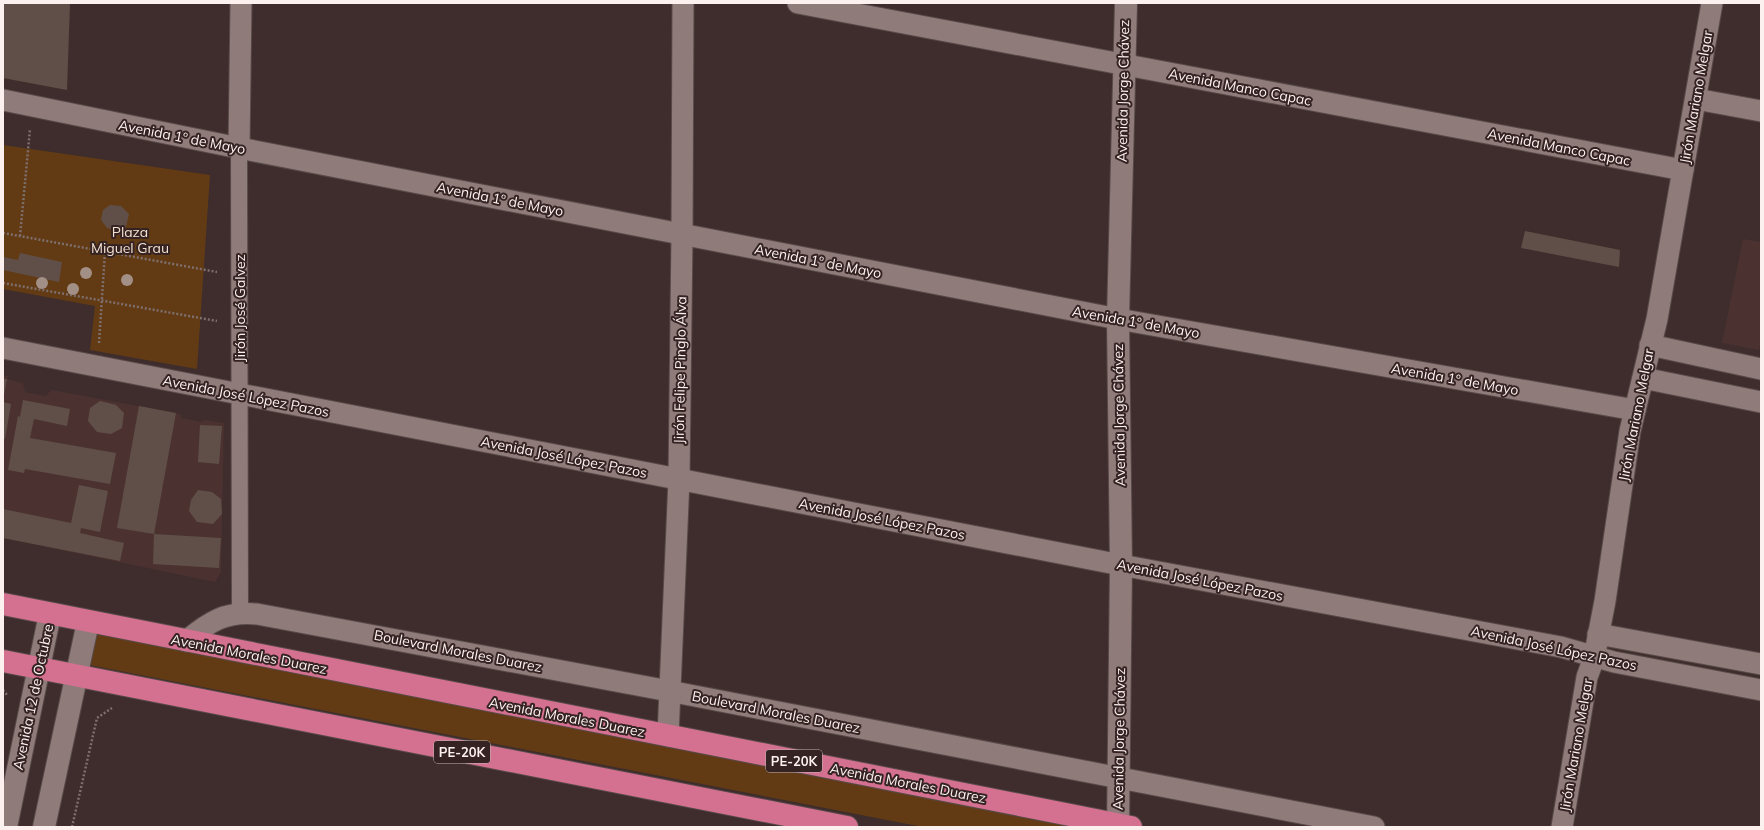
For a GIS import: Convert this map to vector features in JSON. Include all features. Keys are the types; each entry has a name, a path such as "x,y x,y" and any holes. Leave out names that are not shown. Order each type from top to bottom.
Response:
{"highway":[{"name":"Avenida Morales Duarez","path":"3,604 1123,826"},
{"name":"PE-20K","path":"3,661 847,827"}],"street":[{"name":"Jirón José Galvez","path":"240,612 239,148 241,3"},
{"name":"Jirón Felipe Pinglo Álva","path":"668,736 679,479 683,3"},
{"name":"Avenida Manco Capac","path":"798,3 1683,170"},
{"name":"Avenida Jorge Chávez","path":"1123,826 1119,778 1121,565 1118,319 1126,3"},
{"name":"Jirón Mariano Melgar","path":"1562,827 1587,677 1594,658 1630,431 1650,345 1696,99 1712,3"},
{"path":"1696,99 1761,111"},
{"name":"Avenida 1º de Mayo","path":"3,100 239,148 1118,319 1635,410"},
{"path":"1650,345 1761,369"},
{"name":"Avenida José López Pazos","path":"3,348 1121,565 1561,647 1594,658 1761,690"},
{"path":"1643,378 1761,402"},
{"name":"Boulevard Morales Duarez","path":"186,641 206,624 222,617 240,612 257,614 669,691 1374,827"},
{"name":"Avenida 12 de Octubre","path":"6,827 50,614"},
{"path":"44,827 88,622"},
{"name":"Avenida José López Pazos","path":"1598,634 1761,664"}],"path":[{"path":"20,236 32,106"},
{"path":"3,233 240,276"},
{"path":"98,367 106,252"},
{"path":"3,283 239,324"},
{"path":"72,827 97,718"}],"shaded area":[{"path":"1743,239 1761,242 1761,340 1759,350 1722,343"},
{"path":"3,375 9,376 7,379 23,383 25,392 45,396 52,390 180,414 182,418 201,422 205,420 224,423 221,572 215,582 3,538 3,446 7,420 3,441"}],"green space":[{"name":"Plaza Miguel Grau","path":"3,145 210,175 197,369 90,350 95,306 3,289"},
{"path":"85,631 1079,827 923,827 79,663"}],"building":[{"path":"3,3 70,3 67,90 3,78"},
{"path":"110,205 121,206 129,214 126,227 119,231 107,228 101,220 103,210"},
{"path":"1525,231 1620,250 1619,267 1521,248"},
{"path":"20,253 62,262 59,282 3,270 3,257 18,260"},
{"path":"3,379 7,379 4,395 3,395"},
{"path":"23,400 70,409 67,426 34,419 30,438 116,453 110,484 25,469 24,473 8,470 18,416 20,417"},
{"path":"100,401 116,405 124,413 122,428 111,434 97,432 88,421 90,408"},
{"path":"3,402 11,404 5,439 3,438"},
{"path":"139,406 176,413 154,534 117,528"},
{"path":"200,425 222,426 219,464 198,462"},
{"path":"79,485 108,491 100,532 81,528 80,533 124,543 120,561 3,538 3,509 71,523"},
{"path":"198,490 212,492 221,499 222,514 213,524 197,522 189,511 191,500"},
{"path":"154,534 221,538 219,568 153,564"}]}
